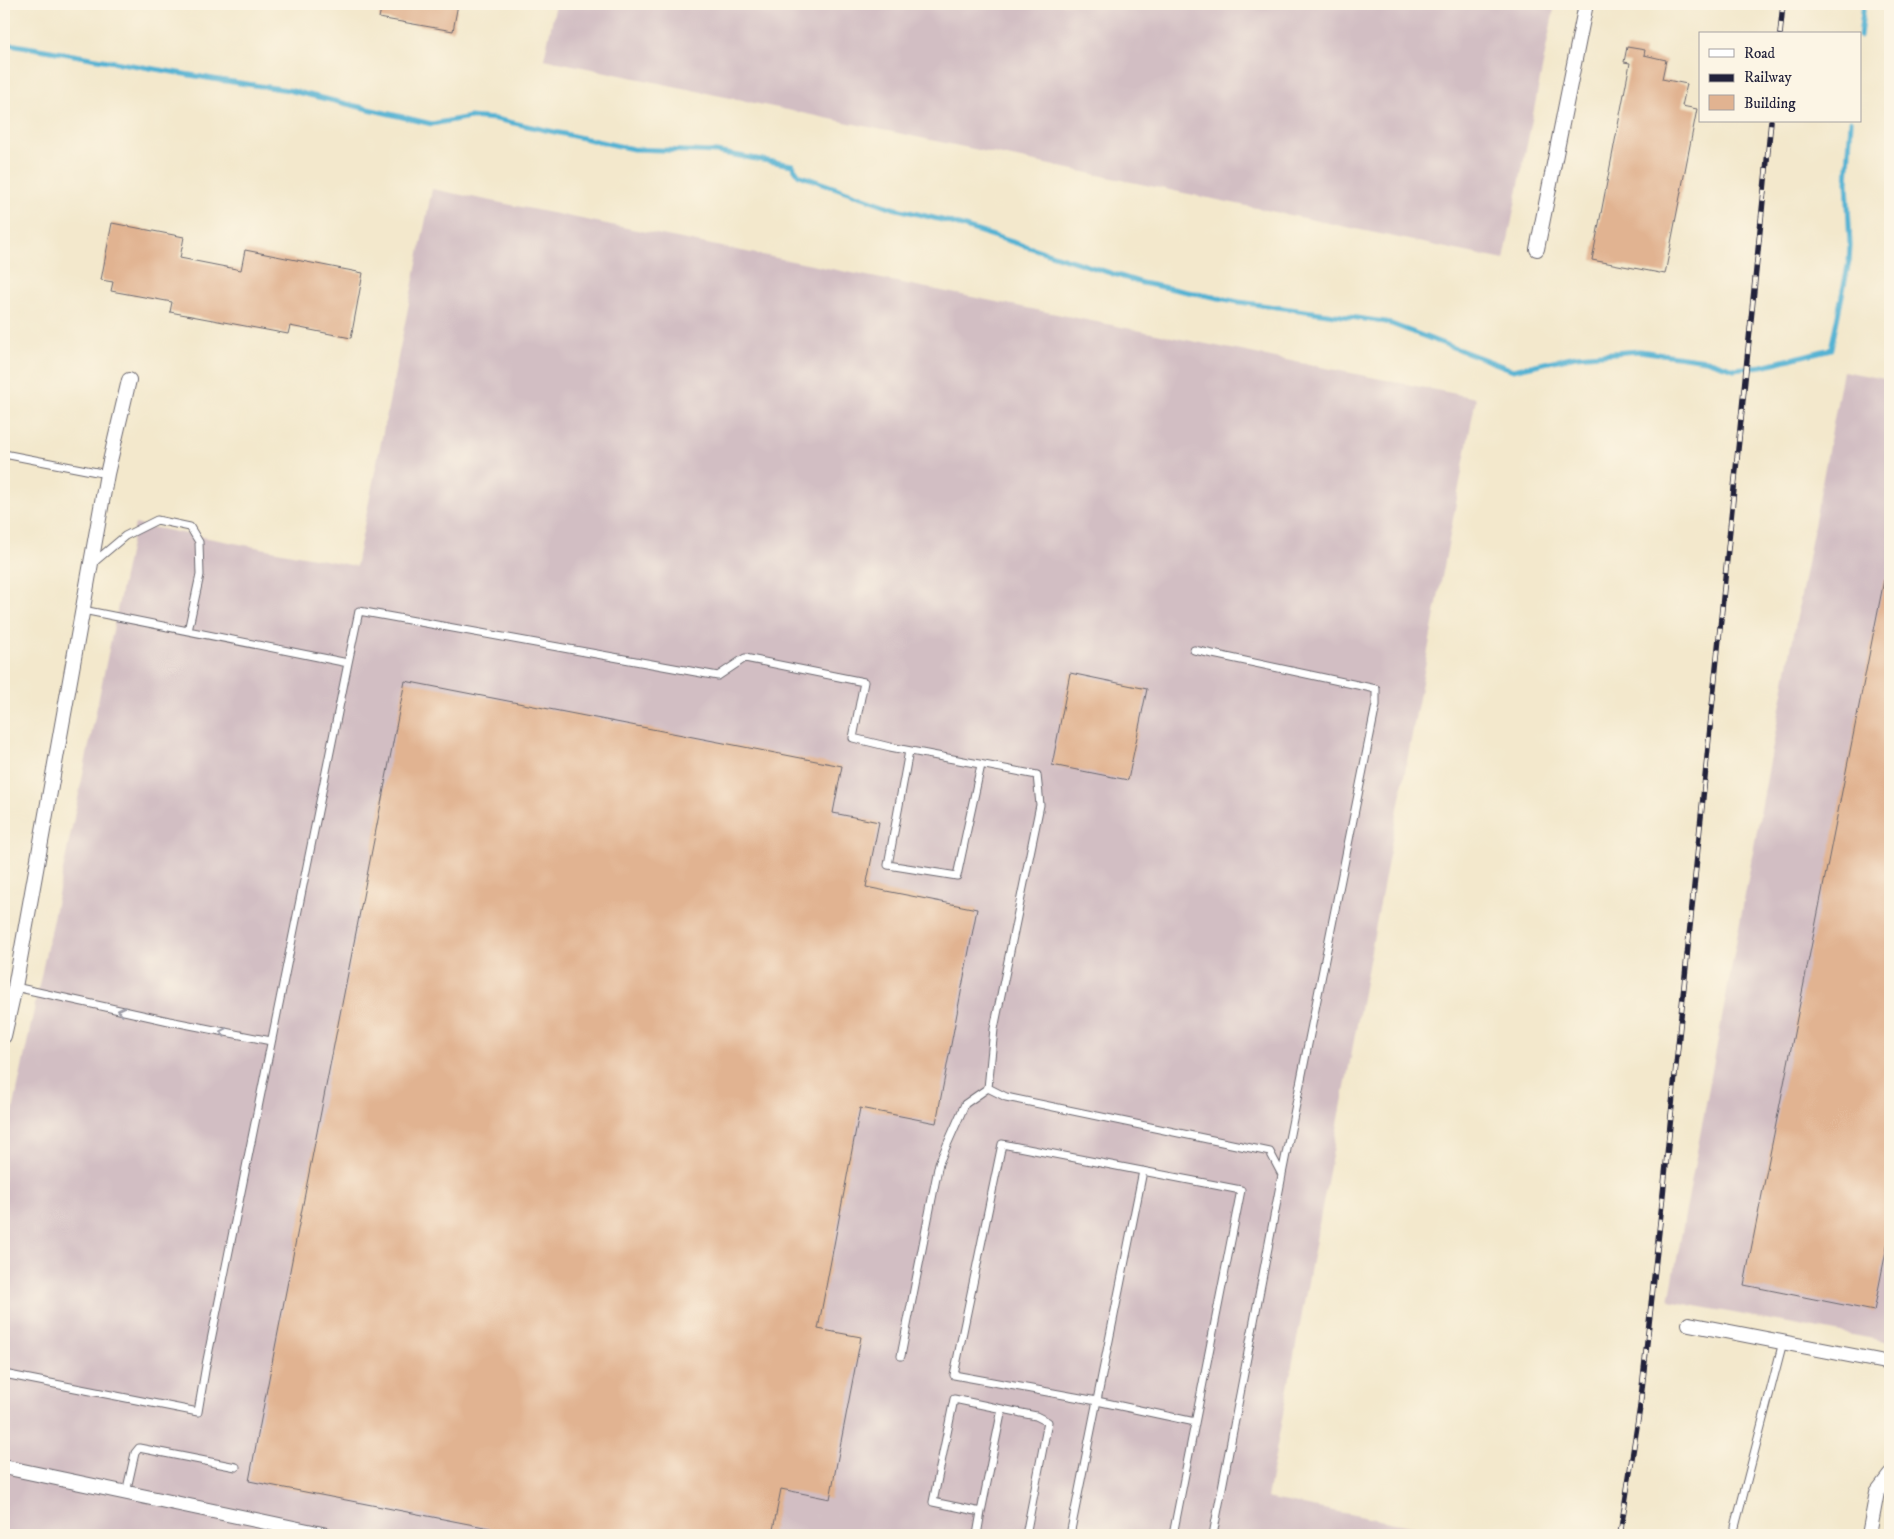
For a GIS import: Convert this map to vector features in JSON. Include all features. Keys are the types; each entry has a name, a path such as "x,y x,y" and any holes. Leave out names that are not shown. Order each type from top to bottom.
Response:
{"street":[{"path":"1537,249 1586,4"},
{"path":"4,1036 9,986 107,474 129,380"},
{"path":"1689,1324 1890,1363"},
{"path":"4,1467 326,1535"},
{"path":"1869,1535 1877,1492 1890,1474"}],"lane":[{"path":"4,454 107,474"},
{"path":"91,565 125,536 157,520 190,527 199,542 200,575 188,631"},
{"path":"82,610 348,664"},
{"path":"4,1374 198,1412 271,1041 359,611 718,676 745,658 864,682 853,738 1037,776 1040,805 994,1029 988,1088 965,1104 939,1163 902,1356"},
{"path":"1194,650 1376,689 1376,705 1282,1175 1213,1535"},
{"path":"909,751 888,865 957,876 981,765"},
{"path":"9,986 271,1041"},
{"path":"988,1088 1006,1097 1270,1152 1282,1175"},
{"path":"1173,1535 1196,1422 1241,1190 1002,1144 954,1375 1097,1401 1196,1422"},
{"path":"1070,1535 1143,1171"},
{"path":"1735,1527 1783,1342"},
{"path":"982,1512 933,1502 954,1399 1036,1416 1048,1422 1026,1535"},
{"path":"977,1535 1002,1409"},
{"path":"126,1493 135,1453 139,1448 236,1467"}],"shaded area":[{"path":"556,4 1555,4 1504,260 544,59"},
{"path":"432,189 1476,398 1267,1498 1456,1535 4,1535 4,1154 135,524 356,566"},
{"path":"1843,371 1890,380 1890,1342 1669,1301"}],"building":[{"path":"382,4 458,4 453,31 379,18"},
{"path":"1627,47 1645,50 1644,55 1666,60 1662,79 1687,84 1682,106 1697,109 1665,274 1592,260 1630,63 1624,62"},
{"path":"112,223 184,237 180,258 241,270 245,250 363,273 351,338 290,326 288,334 170,312 172,302 111,291 113,282 101,280"},
{"path":"1884,580 1890,580 1890,1231 1874,1311 1744,1285"},
{"path":"1070,673 1147,689 1128,780 1052,765"},
{"path":"405,681 842,766 833,813 879,822 866,887 977,909 936,1123 860,1108 818,1329 861,1337 830,1499 781,1489 772,1535 525,1535 249,1481"}],"waterway":[{"path":"1860,32 1864,4"},
{"path":"4,43 288,90 432,124 470,117 495,119 633,149 716,152 792,165 799,175 893,208 946,221 1142,283 1239,302 1386,322 1513,370 1576,356 1639,351 1706,360 1734,369 1762,366 1831,349 1849,261 1847,182 1851,122"}],"railway":[{"path":"1780,32 1783,4"},
{"path":"1620,1535 1640,1407 1664,1185 1771,122"}]}
